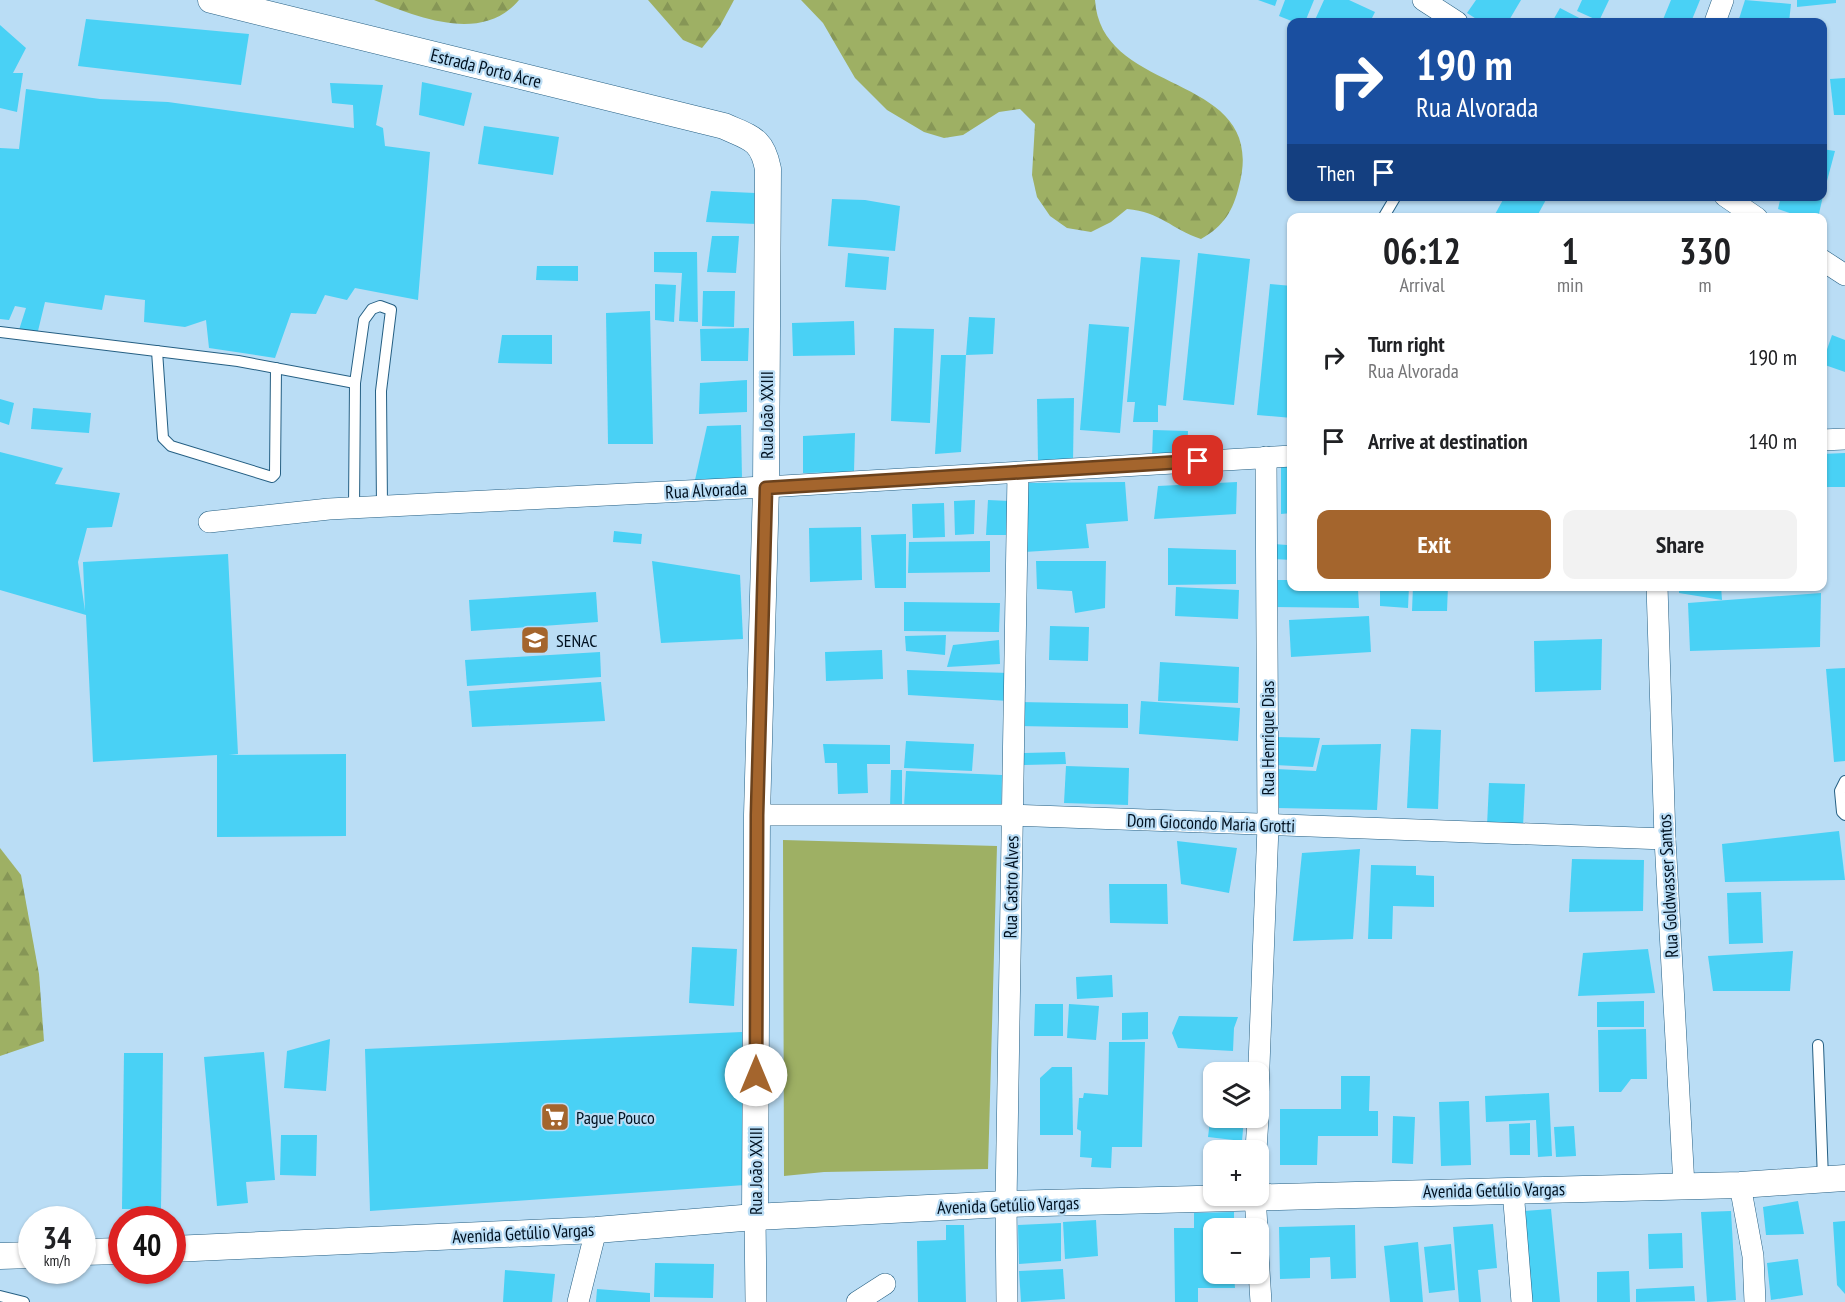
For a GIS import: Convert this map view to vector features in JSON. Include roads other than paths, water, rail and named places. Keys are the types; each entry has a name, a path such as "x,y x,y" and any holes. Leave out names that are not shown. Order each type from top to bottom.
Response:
{"street":[{"name":"Estrada Porto Acre","path":"211,0 724,126 758,142"},
{"path":"1423,0 1451,18"},
{"path":"1716,18 1723,0"},
{"name":"Rua João XXIII","path":"756,1302 757,815 766,488 768,169 765,153 758,142"},
{"path":"1732,201 1750,213"},
{"path":"1827,264 1845,275"},
{"path":"1827,440 1845,439"},
{"name":"Rua Alvorada","path":"209,522 354,508 766,488 1287,456"},
{"name":"Rua Henrique Dias","path":"1259,1062 1268,825 1266,457"},
{"name":"Rua Castro Alves","path":"1007,1302 1006,1204 1018,473"},
{"name":"Rua Goldwasser Santos","path":"1657,591 1665,839 1684,1186"},
{"name":"Dom Giocondo Maria Grotti","path":"757,815 1012,815 1665,839"},
{"name":"Avenida Getúlio Vargas","path":"1269,1196 1740,1185 1834,1179"},
{"path":"1740,1185 1753,1256 1755,1302"},
{"path":"1513,1190 1522,1302"},
{"name":"Avenida Getúlio Vargas","path":"186,1248 596,1230 755,1217 1006,1204 1203,1198"},
{"path":"578,1302 596,1230"},
{"path":"0,1256 18,1255"},
{"path":"857,1302 885,1284"},
{"path":"1260,1284 1261,1302"}],"lane":[{"path":"354,508 355,383 364,320 372,309 386,307 391,310 381,391 382,507"},
{"path":"0,332 276,368 355,383"},
{"path":"157,351 163,438 166,442 171,446 272,477 275,474 276,368"},
{"path":"1845,782 1840,791 1842,812 1845,815"},
{"path":"1818,1045 1834,1179"},
{"path":"0,1296 24,1302"}],"place":[{"name":"SENAC","path":"535,640"},
{"name":"Pague Pouco","path":"555,1117"}]}
